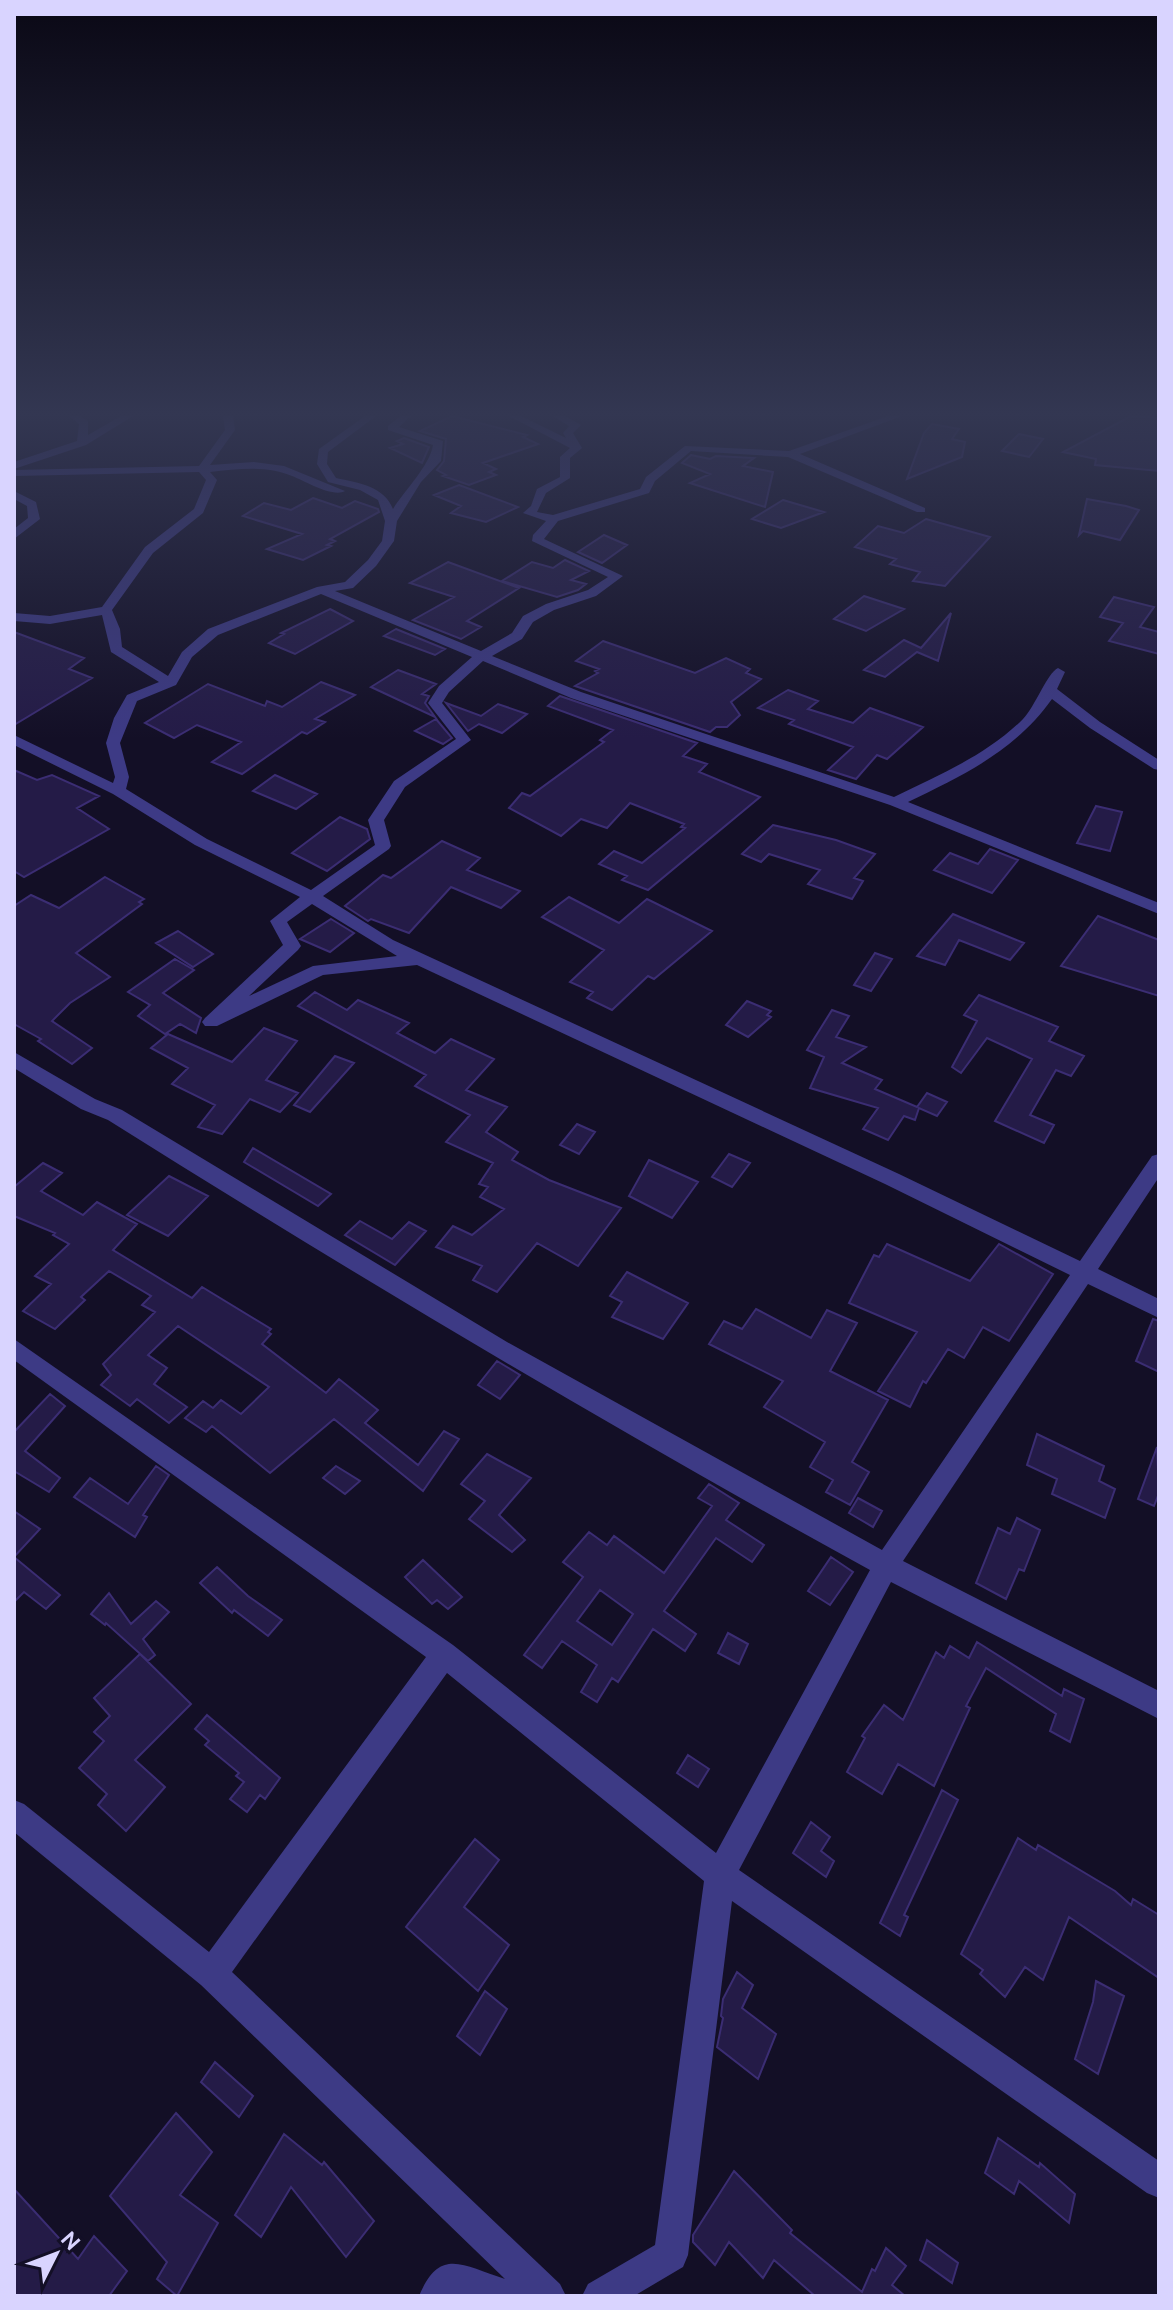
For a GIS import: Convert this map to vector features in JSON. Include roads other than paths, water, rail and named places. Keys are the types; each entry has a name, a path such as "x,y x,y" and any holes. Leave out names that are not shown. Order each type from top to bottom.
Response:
{"street":[{"path":"14,617 38,623 106,610 149,550 183,524"},
{"path":"118,791 122,777 113,743 132,698 171,682 187,655 213,632 321,590 349,585 372,563 388,541 391,524"},
{"path":"419,959 319,970 211,1022 292,946 278,921 383,846 376,820 399,784 464,740 435,703 444,689 480,657 517,636 528,619 550,607 592,593 617,576 538,541 539,535 550,524"},
{"path":"321,590 596,702 895,802 1159,909"},
{"path":"106,610 114,629 116,649 151,673 171,682"},
{"path":"895,802 1009,743 1052,692 1058,672"},
{"path":"1052,692 1095,725 1159,766"},
{"path":"14,739 118,791 201,842 311,896 387,944 892,1179 1159,1309"},
{"path":"14,1059 88,1104 115,1115 484,1339 885,1567 1156,1708"},
{"path":"600,2296 671,2255 720,1875 885,1567 1159,1161"},
{"path":"14,1348 444,1654 720,1875 1159,2181"},
{"path":"212,1974 444,1654"},
{"path":"14,1814 212,1974 548,2296"},
{"path":"437,2296 448,2280 504,2296"}]}
